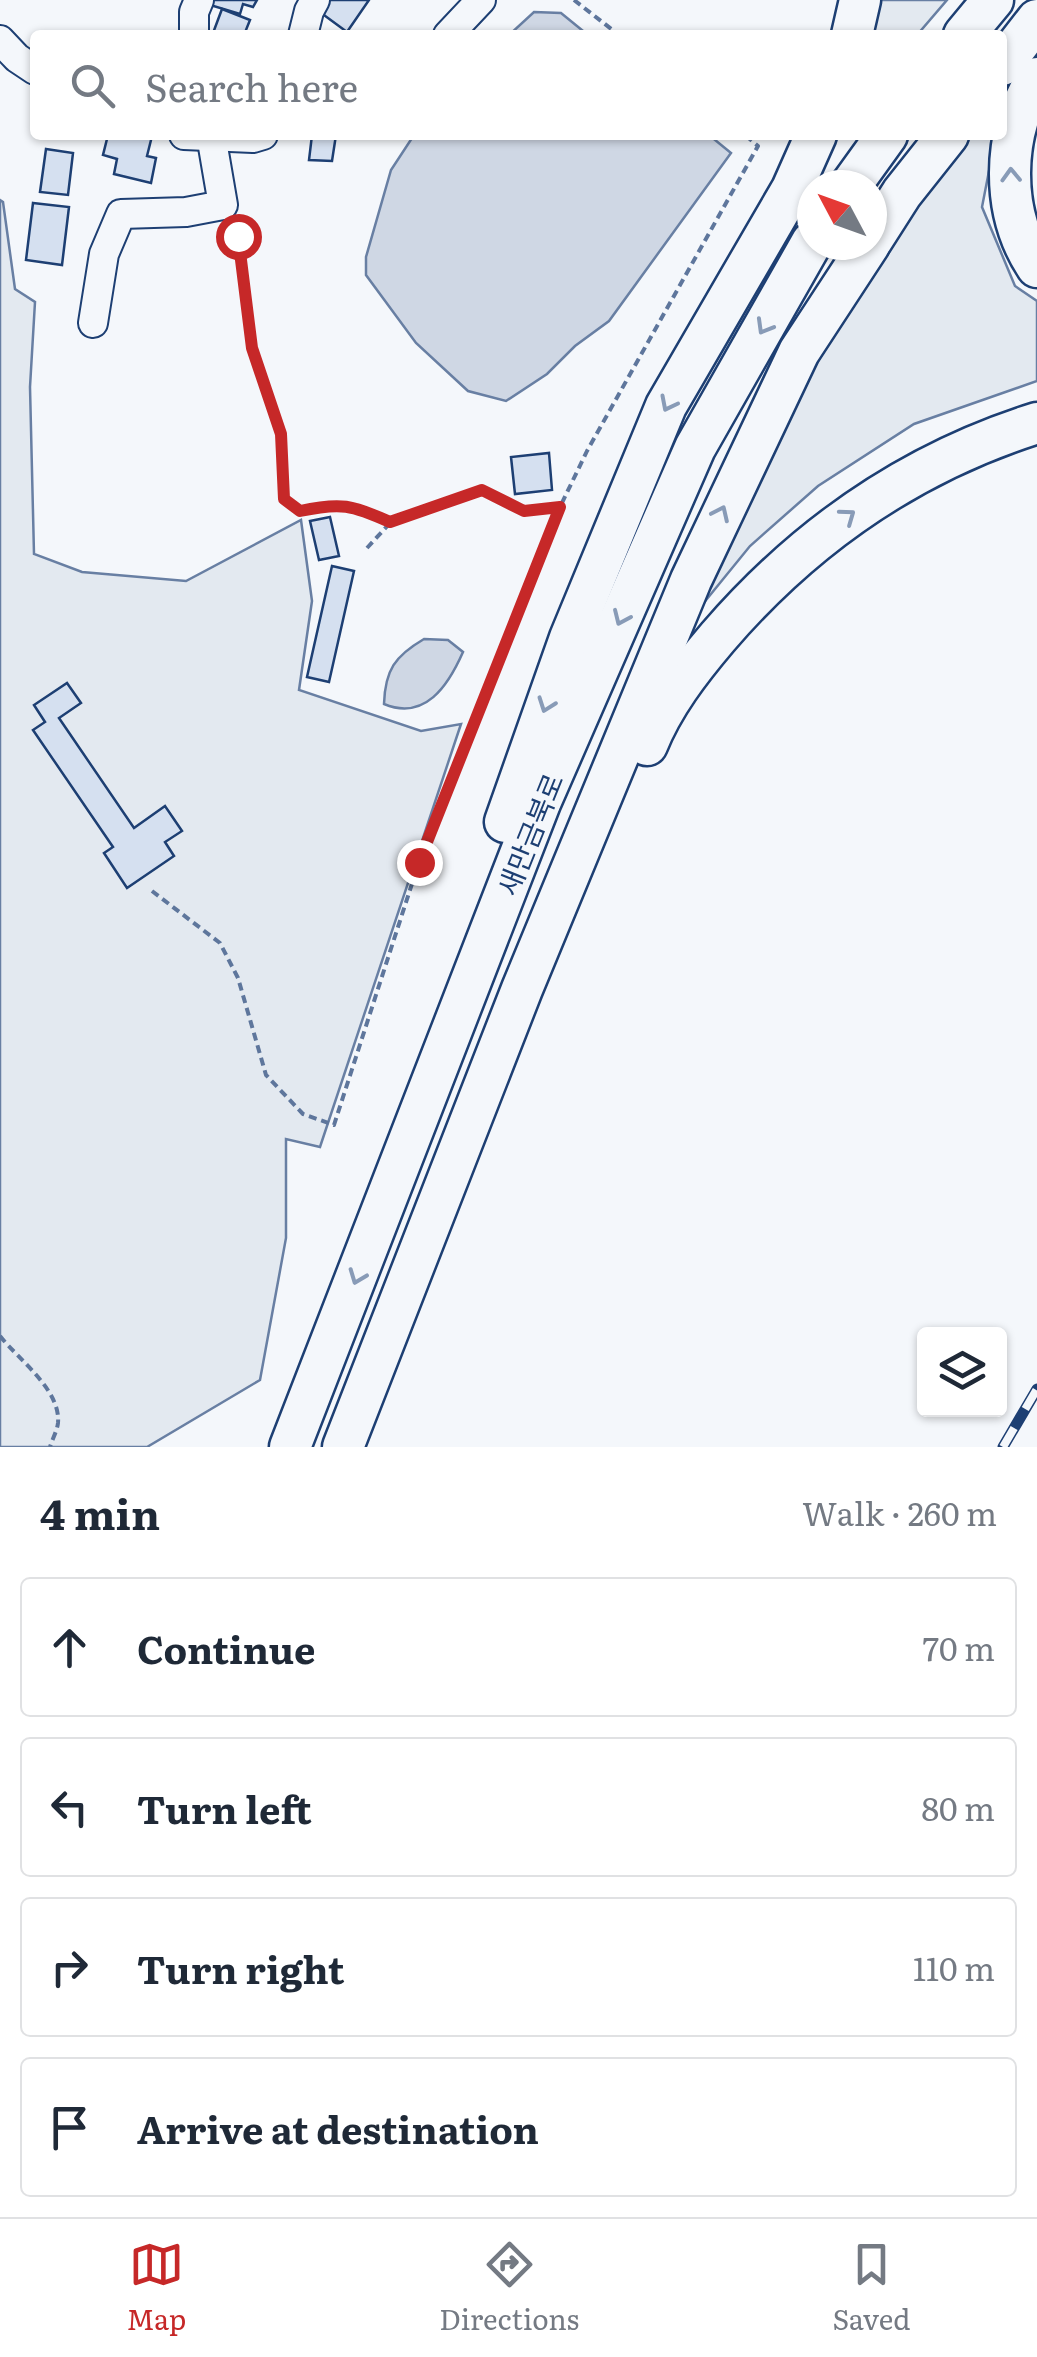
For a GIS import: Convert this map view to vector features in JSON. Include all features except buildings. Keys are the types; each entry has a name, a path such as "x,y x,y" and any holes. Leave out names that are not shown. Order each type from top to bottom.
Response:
{"highway":[{"path":"853,30 860,0"},
{"path":"968,30 993,0"},
{"path":"1007,59 1037,20"},
{"path":"1037,78 1023,101 1009,162 1013,210 1028,255 1037,267"},
{"path":"384,1206 449,980 570,638 666,406 792,189 814,140"},
{"path":"862,170 884,140"},
{"name":"새만금북로","path":"887,216 944,140"},
{"name":"새만금북로","path":"290,1447 540,803 695,448 802,260"},
{"name":"새만금북로","path":"343,1447 522,989 690,580 799,352 858,260"},
{"path":"457,1156 543,1005 657,719 702,656 793,558 882,491 941,460 1037,422"}],"street":[{"path":"194,30 199,0"},
{"path":"304,30 315,0"},
{"path":"453,30 481,0"},
{"path":"0,40 30,67"},
{"path":"93,323 104,254 121,214 186,212 223,204 212,140"}],"path":[{"path":"574,0 613,30"},
{"path":"152,891 220,944 238,978 266,1075 303,1114 334,1125 419,862 560,507 587,451 758,146 751,140"},
{"path":"223,204 238,236 252,348 281,434 284,499 300,511 333,504 361,509 390,522"},
{"path":"366,548 390,522 482,490 524,511 560,507"},
{"path":"0,1336 45,1385 51,1397 58,1421 50,1447"}],"shaded area":[{"path":"870,0 947,0 921,30 864,30"},
{"path":"534,12 561,13 582,30 514,30"},
{"path":"411,140 715,140 731,153 609,321 575,346 547,374 506,401 468,391 416,343 366,275 366,257 391,170"},
{"path":"963,140 995,140 982,207 1015,286 1037,301 1037,381 914,424 818,486 750,546 689,621 774,438 863,283 879,260 887,260 887,249"},
{"path":"0,200 15,289 35,302 30,387 34,554 82,572 186,581 301,520 312,601 299,690 421,731 461,724 320,1147 286,1139 286,1238 260,1380 147,1447 0,1447"},
{"path":"424,639 448,640 463,652 450,677 423,704 399,708 384,704 393,665"}],"railway":[{"path":"1003,1447 1037,1389"}],"route":[{"path":"238,236 252,348 281,434 284,499 300,511 333,504 361,509 390,522 482,490 524,511 560,507 419,862"}]}
